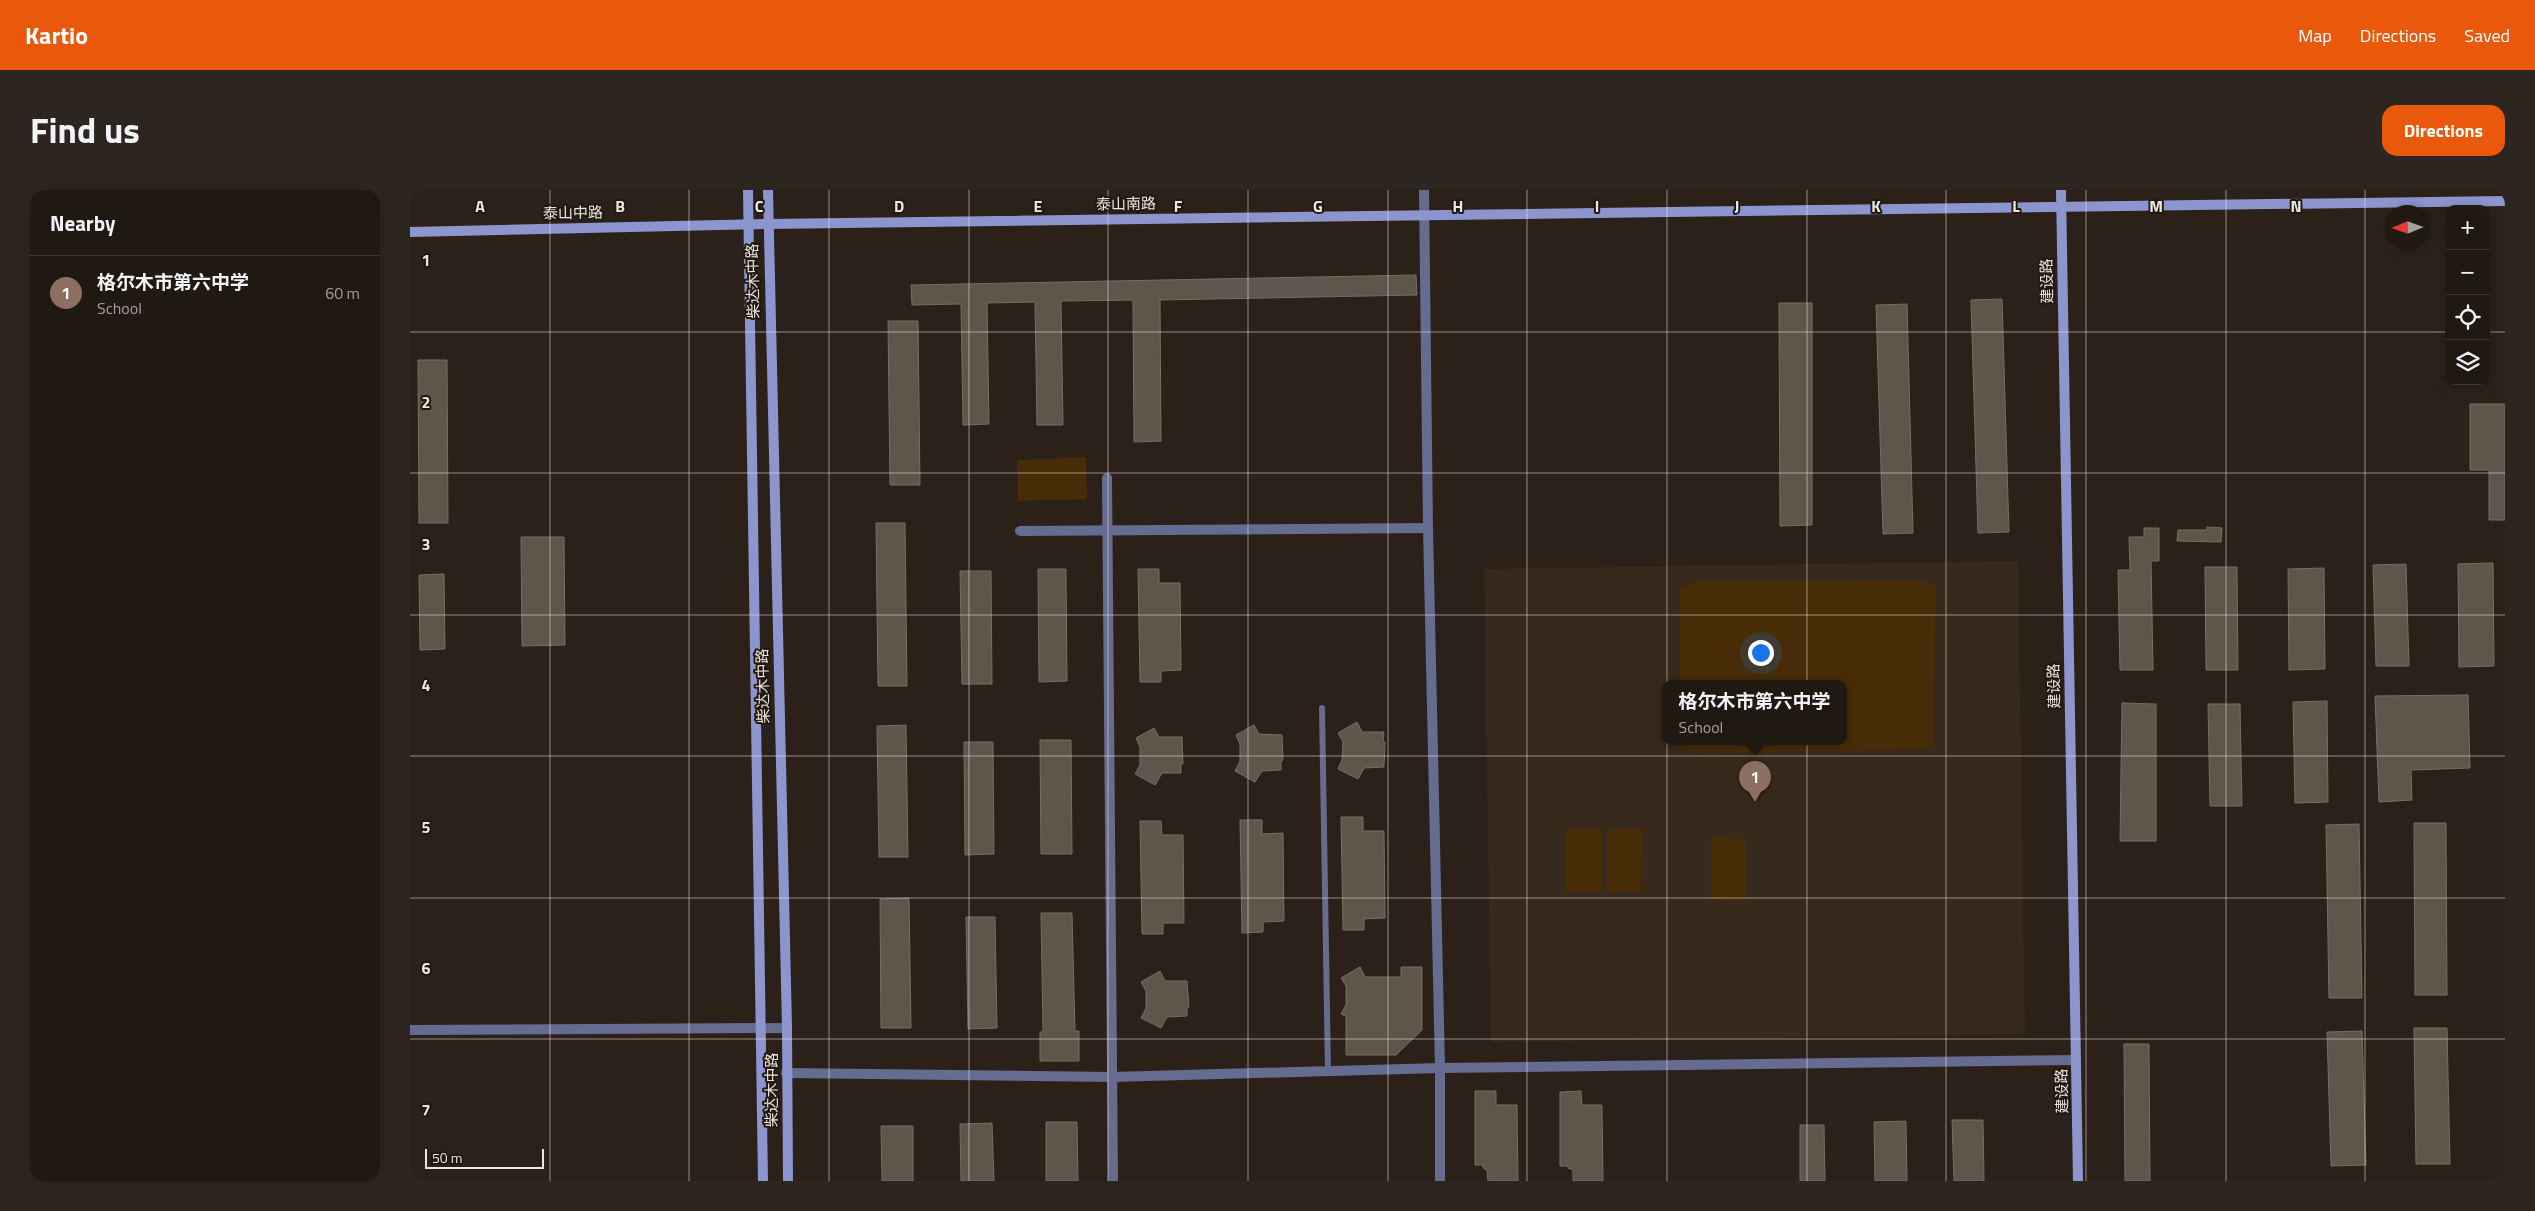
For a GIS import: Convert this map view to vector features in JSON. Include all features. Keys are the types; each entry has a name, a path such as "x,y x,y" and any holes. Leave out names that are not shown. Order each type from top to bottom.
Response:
{"street":[{"name":"柴达木中路","path":"748,190 763,1181"},
{"name":"柴达木中路","path":"768,190 767,224 787,1028 788,1181"},
{"path":"1424,190 1428,528 1440,1068 1440,1181"},
{"name":"建设路","path":"2061,190 2078,1181"},
{"name":"泰山南路","path":"767,224 2505,201"},
{"name":"泰山中路","path":"410,232 767,224"},
{"path":"1107,478 1113,1181"},
{"path":"1020,531 1428,528"},
{"path":"410,1030 787,1028"},
{"path":"786,1073 1112,1077 1440,1068 2076,1060"}],"lane":[{"path":"1322,708 1328,1071"}],"shaded area":[{"path":"1086,457 1087,499 1018,501 1017,460"},
{"path":"2018,561 2025,1034 1491,1042 1484,569"},
{"path":"1922,581 1935,585 1934,745 1921,750 1701,753 1680,748 1680,745 1847,745 1847,680 1680,680 1679,588 1695,582"},
{"path":"1607,829 1642,829 1641,891 1607,891"},
{"path":"1566,830 1601,830 1601,892 1566,892"},
{"path":"1711,838 1746,839 1746,901 1711,900"}],"building":[{"path":"1416,275 1417,295 1160,300 1161,441 1134,442 1133,300 1061,301 1063,425 1037,425 1035,302 987,303 989,424 963,425 961,304 912,305 911,285"},
{"path":"2002,299 2009,532 1978,533 1971,300"},
{"path":"1779,303 1812,303 1812,525 1780,526"},
{"path":"1907,304 1913,533 1883,534 1876,305"},
{"path":"888,321 918,321 920,485 890,485"},
{"path":"418,360 447,360 448,523 419,523"},
{"path":"2470,404 2505,404 2505,520 2489,520 2489,470 2470,470"},
{"path":"876,523 905,523 907,686 878,686"},
{"path":"2207,527 2222,528 2221,542 2177,541 2178,530 2207,530"},
{"path":"2144,528 2159,528 2159,561 2151,561 2153,670 2120,670 2118,570 2130,570 2129,537 2144,537"},
{"path":"521,537 564,537 565,645 522,646"},
{"path":"2493,563 2494,666 2459,667 2458,564"},
{"path":"2406,564 2409,666 2376,666 2373,565"},
{"path":"2205,567 2237,567 2238,670 2206,670"},
{"path":"2324,568 2325,669 2289,670 2288,569"},
{"path":"1038,569 1066,569 1067,681 1039,682"},
{"path":"1138,569 1159,569 1159,583 1180,583 1181,670 1161,671 1161,682 1140,682"},
{"path":"960,571 991,571 992,684 962,684"},
{"path":"444,574 445,649 420,650 419,575"},
{"path":"2468,695 2470,768 2411,770 2412,800 2379,802 2375,696"},
{"path":"2327,701 2328,802 2295,803 2293,702"},
{"path":"2122,703 2156,704 2156,841 2120,841"},
{"path":"2208,704 2240,704 2242,806 2210,806"},
{"path":"1357,722 1362,732 1384,732 1383,742 1385,742 1384,767 1364,768 1358,779 1338,769 1342,760 1343,742 1338,733"},
{"path":"906,725 908,857 879,857 877,726"},
{"path":"1254,725 1259,734 1282,735 1283,760 1281,761 1281,770 1262,771 1255,782 1235,771 1240,761 1240,744 1236,735"},
{"path":"1154,728 1159,737 1182,737 1183,764 1181,764 1181,773 1162,773 1155,785 1135,774 1140,765 1140,747 1136,738"},
{"path":"1040,740 1071,740 1072,854 1041,854"},
{"path":"964,742 993,742 994,854 965,855"},
{"path":"1341,817 1363,817 1363,831 1384,831 1385,918 1364,919 1364,930 1343,930"},
{"path":"1240,820 1262,820 1262,834 1283,833 1284,921 1263,922 1263,932 1242,933"},
{"path":"1140,821 1161,821 1162,835 1183,835 1184,923 1163,923 1163,934 1142,934"},
{"path":"2414,823 2446,823 2447,995 2415,995"},
{"path":"2359,824 2362,998 2329,998 2326,825"},
{"path":"909,898 911,1028 881,1028 880,899"},
{"path":"1041,913 1072,913 1075,1031 1079,1031 1079,1061 1040,1061 1040,1032 1043,1032"},
{"path":"966,917 995,917 997,1028 968,1029"},
{"path":"1360,967 1365,977 1401,977 1401,967 1422,967 1422,1030 1396,1055 1346,1055 1346,1016 1341,1014 1346,1005 1346,986 1341,978"},
{"path":"1160,971 1165,981 1187,981 1189,1007 1187,1007 1187,1016 1167,1017 1161,1028 1141,1018 1146,1008 1146,991 1141,982"},
{"path":"2414,1028 2447,1028 2450,1164 2416,1164"},
{"path":"2362,1031 2366,1165 2331,1166 2327,1032"},
{"path":"2124,1044 2149,1044 2150,1181 2125,1181"},
{"path":"1475,1091 1496,1091 1496,1105 1517,1105 1518,1181 1488,1181 1487,1170 1483,1168 1483,1165 1475,1165"},
{"path":"1581,1091 1582,1105 1602,1105 1603,1181 1573,1181 1573,1170 1568,1168 1568,1166 1560,1166 1560,1092"},
{"path":"1952,1120 1983,1120 1984,1181 1954,1181"},
{"path":"1906,1121 1907,1181 1875,1181 1874,1122"},
{"path":"1046,1122 1077,1122 1078,1181 1046,1181"},
{"path":"992,1123 994,1181 961,1181 960,1124"},
{"path":"1800,1125 1824,1125 1825,1181 1800,1181"},
{"path":"881,1126 913,1126 913,1181 882,1181"}],"place":[{"name":"格尔木市第六中学","path":"1755,802"}]}
